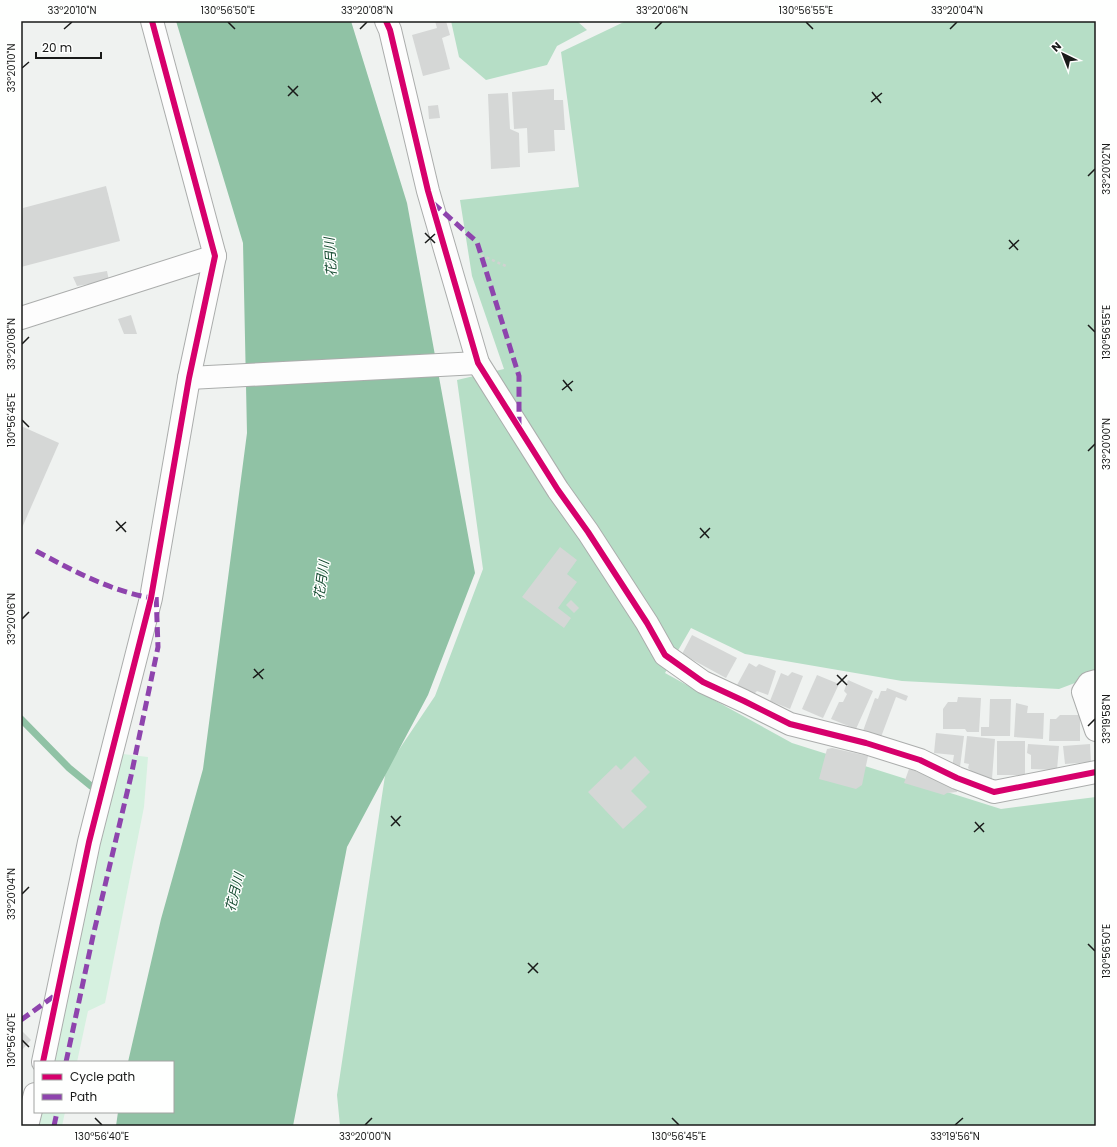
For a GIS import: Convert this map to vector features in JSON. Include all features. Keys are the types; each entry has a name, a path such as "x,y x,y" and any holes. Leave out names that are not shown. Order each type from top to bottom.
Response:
{"street":[{"path":"43,1061 90,842 151,598 189,378 215,256 152,21"},
{"path":"386,21 390,30 428,191 478,363 558,490 588,532 647,622 665,655 703,682 744,700 790,724 920,760 957,778 994,792 1096,772"},
{"path":"21,318 215,256"},
{"path":"189,378 478,363"},
{"path":"1096,681 1089,683 1082,692 1096,730"},
{"path":"28,1126 34,1099"}],"path":[{"path":"481,256 508,267"}],"shaded area":[{"path":"451,21 577,21 587,30 557,46 547,65 486,80 459,57"},
{"path":"626,21 1096,21 1096,675 1059,689 902,681 745,654 691,628 665,673 792,743 1001,809 1096,797 1096,1126 340,1126 337,1095 386,769 435,696 483,569 457,380 504,369 472,276 460,200 579,187 561,52"},
{"path":"123,754 148,757 144,807 105,1003 88,1011 77,1061 49,1061 96,840"},
{"path":"39,1113 65,1113 62,1126 36,1126"}],"water":[{"name":"花月川","path":"176,21 351,21 407,203 475,573 428,695 347,847 293,1126 116,1126 118,1113 174,1113 174,1061 128,1061 161,919 203,769 247,433 243,243"}],"building":[{"path":"435,21 446,21 450,35 442,38 450,69 423,76 412,35 437,28"},
{"path":"554,89 554,100 563,100 565,130 554,130 555,151 528,153 527,128 514,129 512,92"},
{"path":"508,93 510,129 519,133 520,167 491,169 488,94"},
{"path":"438,105 440,118 429,119 428,106"},
{"path":"106,186 120,241 21,267 21,226 23,208"},
{"path":"107,271 109,281 77,286 73,277"},
{"path":"131,315 137,334 124,334 118,319"},
{"path":"21,426 59,443 21,530"},
{"path":"560,547 577,560 567,574 577,582 558,608 571,618 564,628 522,597"},
{"path":"571,600 579,608 574,613 566,605"},
{"path":"692,635 737,658 726,678 682,654"},
{"path":"749,663 756,667 759,664 776,671 768,695 757,691 754,694 737,685"},
{"path":"792,672 803,676 790,709 770,701 781,673 788,676"},
{"path":"817,675 839,684 823,718 802,709"},
{"path":"848,680 873,691 856,729 831,719 839,702 843,702 847,694 844,691"},
{"path":"887,688 908,696 906,701 896,697 881,737 863,731 875,698 878,699 881,691 886,691"},
{"path":"958,697 981,698 979,732 967,732 965,729 943,729 943,709 948,702 957,702"},
{"path":"990,699 1011,699 1010,736 981,736 981,727 989,727"},
{"path":"1016,703 1028,706 1027,713 1044,713 1043,739 1014,737"},
{"path":"1060,715 1080,715 1080,741 1049,741 1050,719 1056,719"},
{"path":"936,733 964,736 960,767 952,767 954,755 934,753"},
{"path":"967,736 995,739 992,779 978,778 968,768 969,764 964,763"},
{"path":"997,741 1025,741 1025,775 997,775"},
{"path":"1028,744 1059,746 1057,770 1031,769 1031,755 1027,753"},
{"path":"1090,744 1091,762 1065,764 1063,746"},
{"path":"832,748 868,756 862,785 856,789 819,779 827,749"},
{"path":"635,756 650,772 631,791 647,807 623,829 588,792 616,765 621,770"},
{"path":"909,769 956,784 957,792 947,793 944,795 904,783"},
{"path":"21,1030 31,1040 21,1051"}],"waterway":[{"path":"21,719 69,768 91,786"}],"marked path":[{"path":"433,203 477,242 519,376 519,426"},
{"path":"36,551 78,573 106,585 135,595 151,598"},
{"path":"66,1061 93,936 131,776 158,647 156,593"},
{"path":"21,1020 57,994"},
{"path":"54,1126 57,1113"}],"cycle path":[{"path":"43,1061 89,842 151,598 189,378 215,256 152,21"},
{"path":"386,21 390,30 428,191 478,363 558,490 588,532 647,623 665,655 703,682 790,724 866,743 920,760 957,778 994,792 1096,772"}]}
